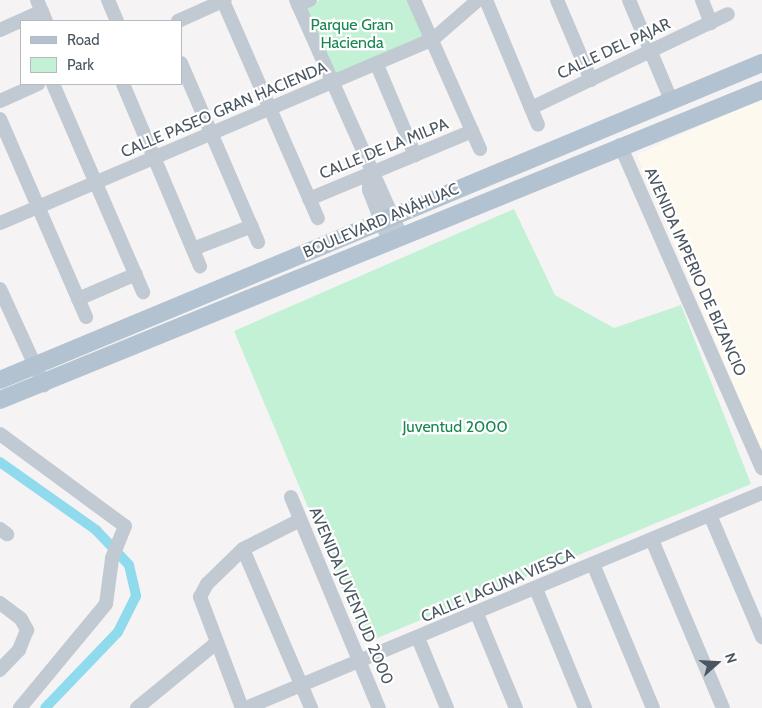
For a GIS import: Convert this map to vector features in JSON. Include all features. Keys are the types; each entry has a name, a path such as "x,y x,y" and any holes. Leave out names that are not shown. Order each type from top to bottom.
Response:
{"main road":[{"name":"BOULEVARD ANÁHUAC","path":"0,380 762,63"},
{"name":"BOULEVARD ANÁHUAC","path":"0,400 44,385 620,145 762,90"},
{"path":"620,145 622,132 672,100"}],"street":[{"path":"108,0 118,20"},
{"path":"180,20 224,0 318,218"},
{"path":"414,0 480,149"},
{"name":"CALLE PASEO GRAN HACIENDA","path":"0,223 212,135 432,40 478,0"},
{"path":"486,0 538,125"},
{"path":"557,0 590,80"},
{"path":"629,0 672,100"},
{"path":"702,0 711,22"},
{"path":"301,2 331,84 395,238"},
{"path":"22,20 41,11"},
{"name":"CALLE DEL PAJAR","path":"531,108 728,14"},
{"path":"0,30 20,21"},
{"path":"182,65 258,242"},
{"path":"377,65 414,155"},
{"path":"0,101 36,85"},
{"path":"53,85 143,292"},
{"path":"123,85 200,266"},
{"path":"0,119 86,317"},
{"name":"CALLE DE LA MILPA","path":"309,198 472,131"},
{"name":"AVENIDA IMPERIO DE BIZANCIO","path":"620,145 762,468"},
{"path":"194,249 252,226"},
{"path":"78,299 136,274"},
{"path":"0,289 44,385"},
{"path":"0,434 125,526 112,559 106,604 20,708"},
{"name":"CALLE LAGUNA VIESCA","path":"246,708 477,614 762,493"},
{"name":"AVENIDA JUVENTUD 2000","path":"291,497 378,708"},
{"path":"710,515 762,637"},
{"path":"242,708 201,609 202,593 243,549 300,520"},
{"path":"652,540 723,708"},
{"path":"243,549 312,708"},
{"path":"593,564 653,708"},
{"path":"536,589 585,708"},
{"path":"0,603 21,619 27,630 19,650 0,670"},
{"path":"477,614 516,708"},
{"path":"418,638 447,708"},
{"path":"137,708 215,644"}],"shaded area":[{"path":"762,97 762,454 637,155"}],"green space":[{"name":"Parque Gran Hacienda","path":"320,0 410,0 427,38 333,79 303,7"},
{"name":"Juventud 2000","path":"514,209 555,295 614,328 681,305 751,484 365,643 234,331"}],"waterway":[{"path":"0,462 96,530 129,565 136,596 118,632 45,708"}]}
